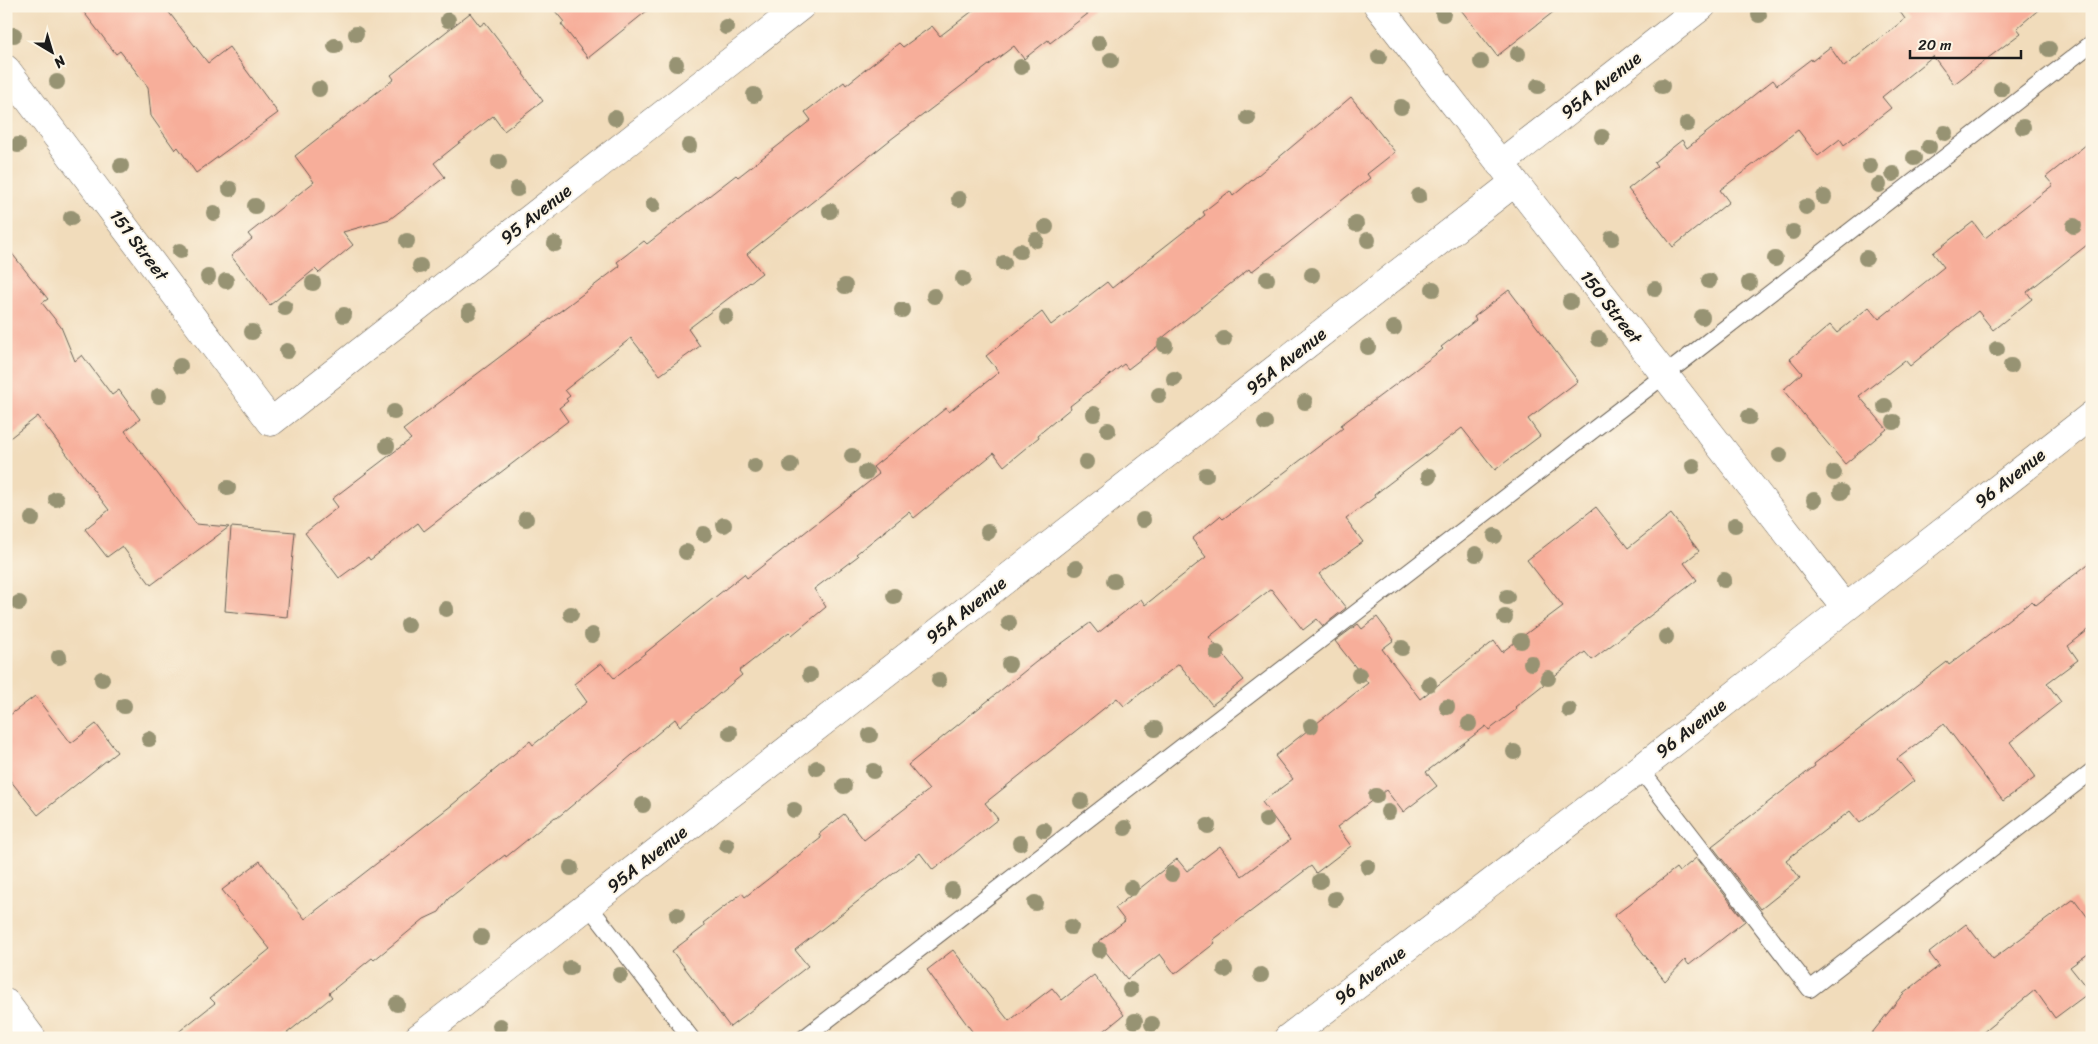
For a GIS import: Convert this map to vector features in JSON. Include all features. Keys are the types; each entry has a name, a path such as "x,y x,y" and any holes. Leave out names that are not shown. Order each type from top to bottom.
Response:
{"street":[{"name":"95 Avenue","path":"272,422 801,6"},
{"name":"150 Street","path":"1378,6 1845,607"},
{"name":"95A Avenue","path":"418,1038 1508,173 1702,6"},
{"name":"151 Street","path":"6,69 272,422"},
{"name":"96 Avenue","path":"1288,1038 1640,769 2092,415"},
{"path":"6,1002 32,1038"}],"lane":[{"path":"804,1038 2092,43"},
{"path":"1640,769 1810,989 2092,771"},
{"path":"588,905 691,1038"}],"building":[{"path":"79,6 164,6 208,63 229,47 278,113 196,173 178,147 175,150 151,116 148,87 120,51 116,54"},
{"path":"551,6 653,6 588,58 561,24 564,22"},
{"path":"979,6 1098,6 1050,43 1048,40 1024,59 1014,46 890,140 747,254 762,273 688,329 700,346 660,375 631,338 565,390 570,396 566,399 568,401 559,408 568,421 424,531 418,523 370,560 368,557 339,578 305,533 338,507 332,499 411,439 403,430 620,266 617,262 644,241 647,244 811,120 805,112 844,82 846,85 899,43 903,47 932,26 940,36"},
{"path":"1458,6 1561,6 1497,56"},
{"path":"1896,6 2043,6 2017,28 2021,33 1954,84 1933,56 1882,97 1891,108 1844,145 1840,139 1818,156 1798,130 1720,190 1729,202 1673,247 1628,189 1657,166 1654,162 1682,140 1687,148 1773,80 1777,85 1830,47 1844,67 1905,19"},
{"path":"470,13 480,26 485,22 543,101 504,131 493,116 434,163 445,177 390,219 343,232 353,245 319,273 315,269 270,305 231,256 252,239 248,234 314,182 295,156 394,79 391,75"},
{"path":"1351,97 1395,152 1367,174 1370,178 1281,249 1251,272 1249,269 1161,339 1163,342 1128,369 1124,364 1070,406 1071,408 1004,466 994,453 914,518 909,512 856,554 858,556 814,589 826,607 792,635 789,632 739,671 742,675 680,726 675,719 557,818 555,817 506,857 505,855 448,899 439,912 424,919 374,960 372,958 329,993 332,997 281,1038 171,1038 215,1003 210,998 270,949 222,890 260,861 305,919 452,805 530,741 533,745 587,702 574,684 601,663 614,678 744,574 747,578 879,474 873,467 946,408 949,412 999,372 986,356 1042,312 1051,325 1107,282 1112,288 1205,215 1203,212 1230,191 1233,196"},
{"path":"2092,140 2092,241 2027,292 2032,299 1993,330 1978,311 1910,366 1905,360 1859,396 1887,429 1845,464 1783,390 1802,373 1790,359 1830,325 1837,333 1869,307 1879,319 1944,267 1933,253 1973,222 1985,238 2053,185 2046,177"},
{"path":"6,246 48,299 42,303 61,327 75,361 82,355 112,395 119,390 140,419 125,431 196,524 229,527 151,585 122,546 107,557 85,529 109,510 38,416 6,441"},
{"path":"1509,290 1578,381 1528,419 1540,436 1495,470 1462,428 1374,495 1375,497 1346,519 1363,542 1319,574 1346,608 1323,626 1317,619 1303,630 1271,589 1209,637 1244,680 1212,705 1179,664 1124,706 1117,698 985,803 998,819 933,870 920,853 795,950 808,966 730,1027 672,951 705,926 703,923 742,893 745,897 821,838 819,834 844,814 864,840 929,790 908,765 1036,662 1090,623 1098,633 1141,599 1145,605 1206,557 1192,539 1220,516 1223,519 1343,428 1341,425 1443,349 1441,347 1476,320 1474,317"},
{"path":"1596,507 1628,548 1671,514 1699,551 1684,563 1697,580 1592,660 1585,652 1515,707 1517,709 1489,730 1486,726 1426,772 1437,786 1403,812 1386,790 1337,827 1351,846 1316,873 1311,866 1213,940 1215,943 1175,974 1160,954 1127,979 1098,942 1125,921 1115,908 1177,859 1187,871 1220,846 1242,876 1290,840 1262,802 1293,779 1275,756 1368,683 1335,641 1358,624 1362,629 1377,617 1394,640 1382,649 1420,699 1494,641 1502,652 1563,606 1527,560"},
{"path":"231,527 295,532 287,617 225,611"},
{"path":"2092,561 2092,627 2068,646 2078,660 2047,683 2061,702 2010,742 2036,777 2003,801 1944,724 1897,759 1914,781 1860,823 1850,811 1786,860 1800,878 1761,909 1712,846 1815,766 1814,764 1947,662 1949,665 2032,601 2036,605"},
{"path":"35,696 71,743 96,724 117,752 38,815 6,775 6,718"},
{"path":"1696,858 1745,921 1689,965 1685,960 1665,981 1614,916 1676,868 1679,872"},
{"path":"2074,899 2092,923 2092,951 2070,967 2090,992 2055,1018 2035,990 1976,1038 1868,1038 1903,994 1939,966 1929,953 1966,924 1993,959"},
{"path":"953,950 1009,1021 1052,988 1062,1000 1094,975 1124,1015 1095,1038 977,1038 927,970"}]}
